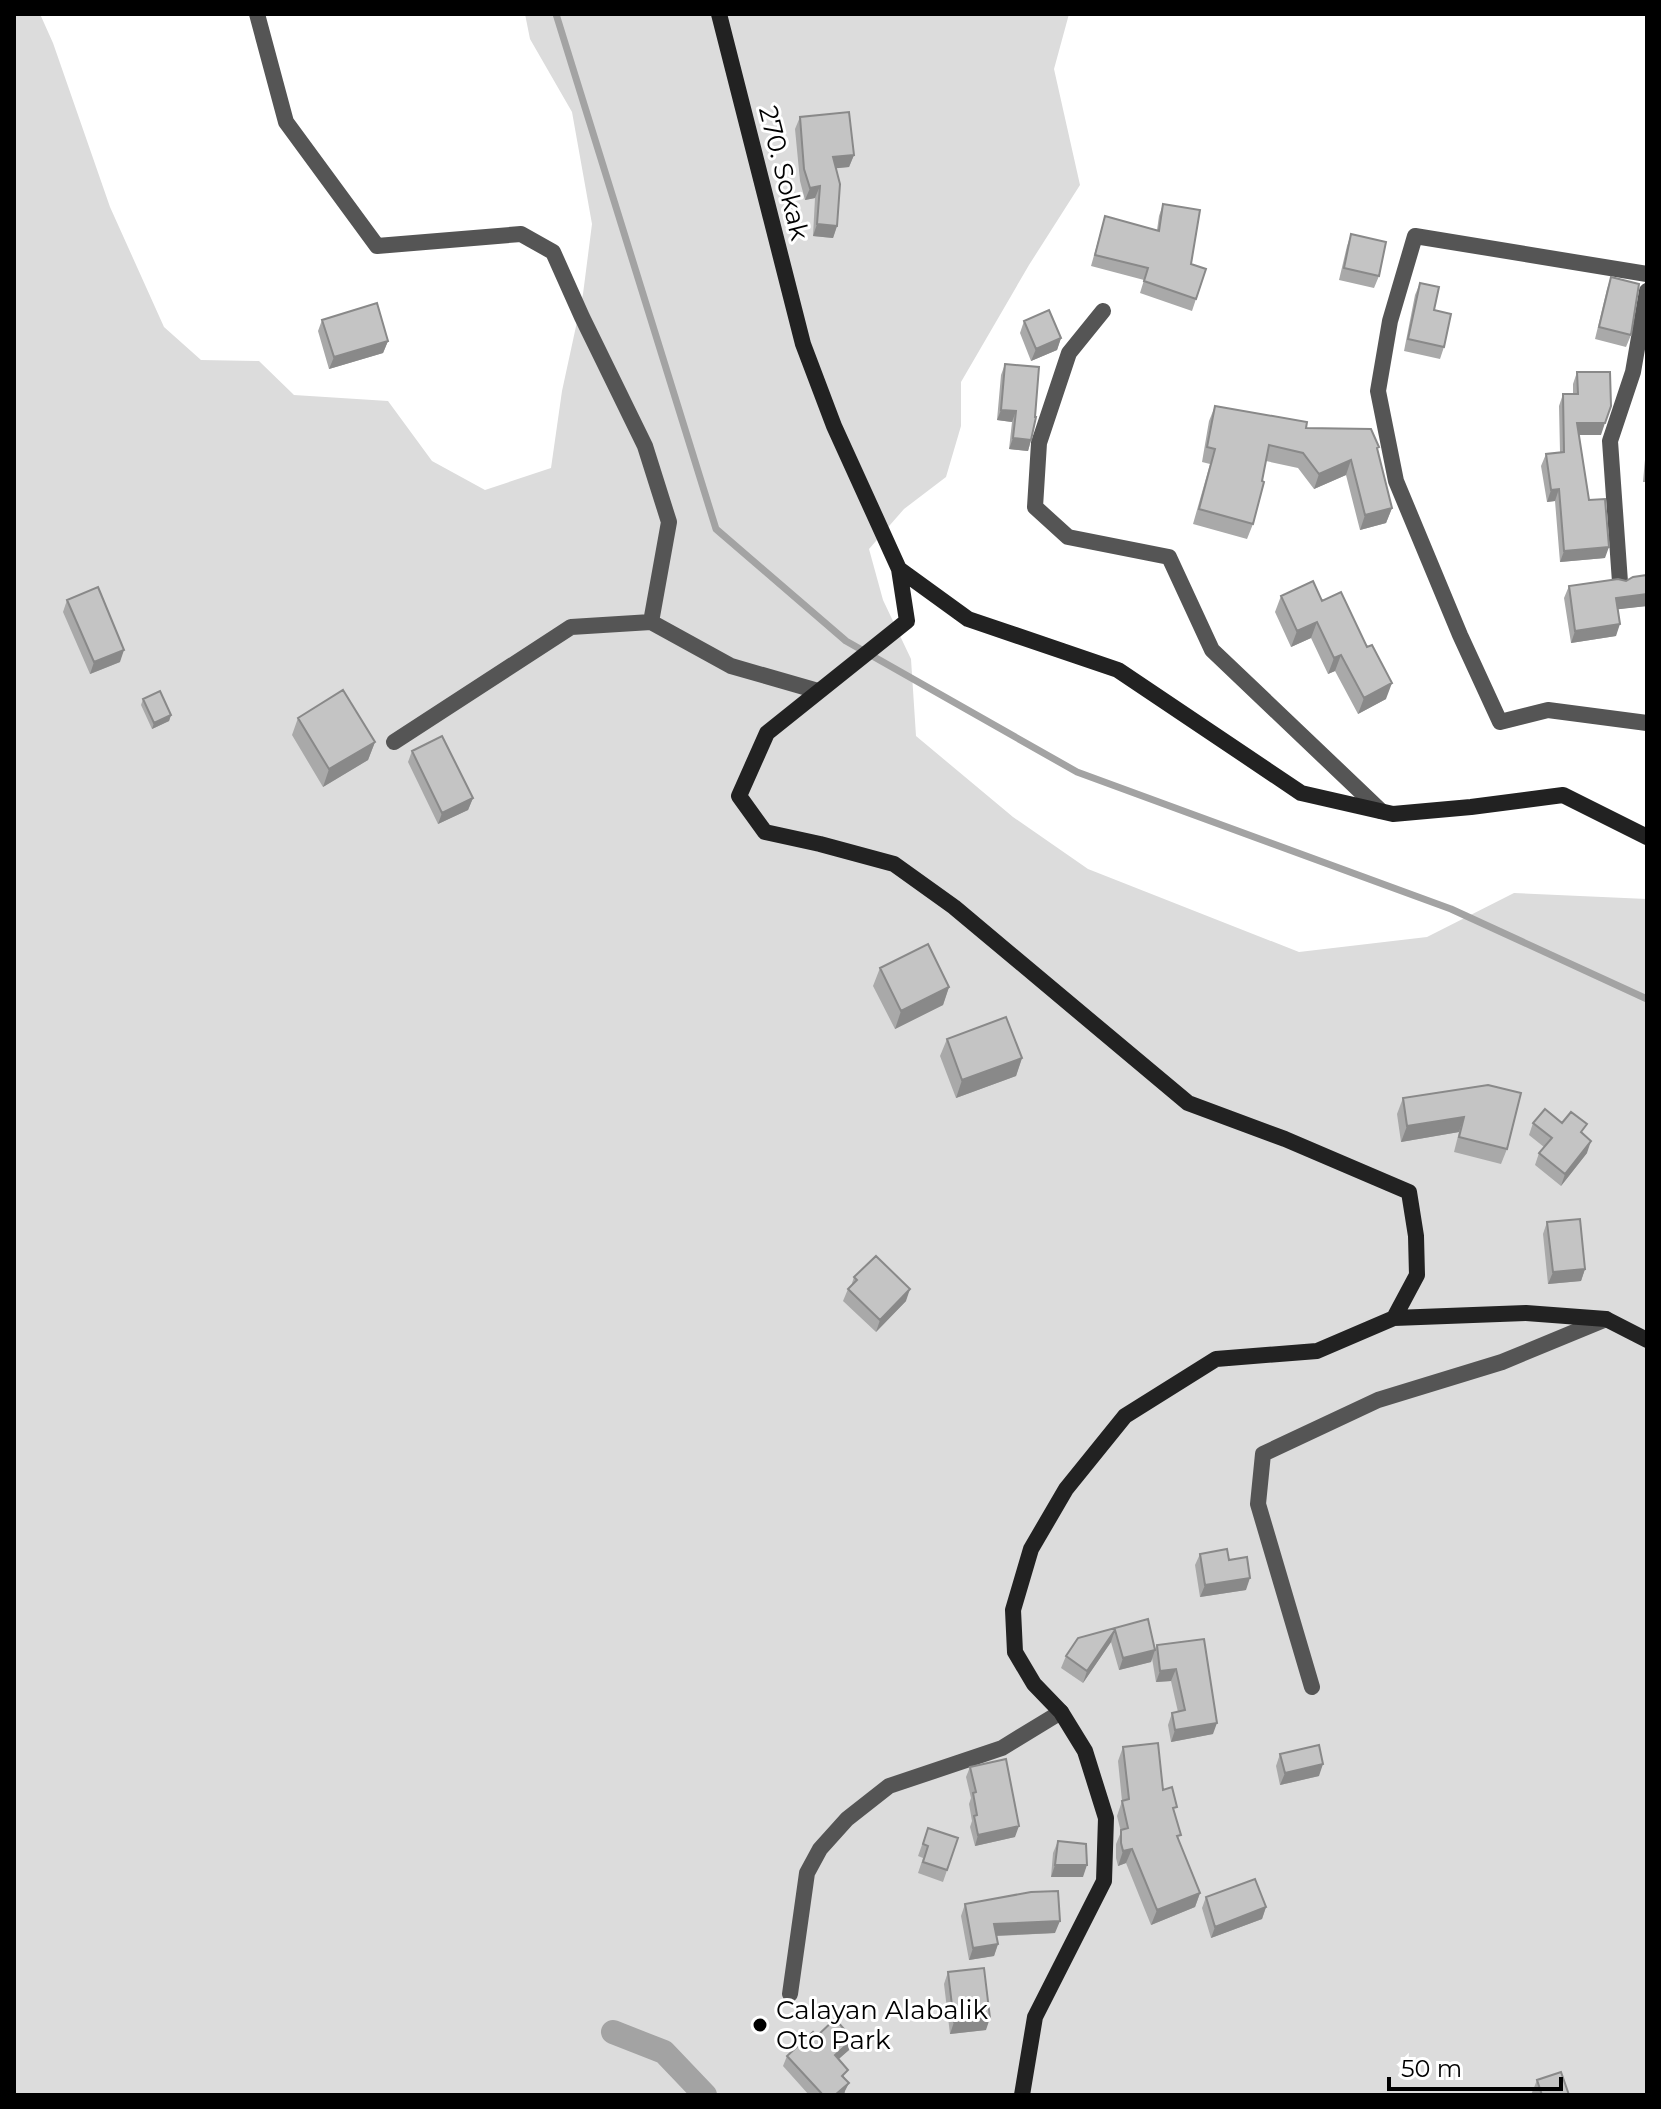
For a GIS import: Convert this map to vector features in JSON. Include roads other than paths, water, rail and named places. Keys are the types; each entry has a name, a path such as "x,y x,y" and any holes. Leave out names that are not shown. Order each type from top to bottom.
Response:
{"street":[{"path":"257,14 286,122 377,246 521,234 553,252 645,446 669,522 651,622"},
{"name":"270. Sokak","path":"719,14 803,344 834,426 899,569"},
{"path":"1647,274 1415,236 1390,321 1378,391 1396,481 1500,722 1548,710 1647,723"},
{"path":"1620,582 1610,441 1640,374 1647,291"},
{"path":"1103,311 1069,353 1039,443 1035,507 1068,537 1169,557 1212,650 1381,811"},
{"path":"899,569 968,619 1118,670 1301,793 1393,814 1563,795 1647,837"},
{"path":"899,569 907,621 767,733 739,796 765,832 894,864 954,907 1188,1103 1285,1139 1409,1192 1416,1236 1417,1275 1394,1318"},
{"path":"394,742 571,627 651,622 731,666 818,691"},
{"path":"1022,2095 1035,2017 1104,1881 1106,1818 1085,1751 1061,1712 1034,1684 1015,1652 1013,1610 1031,1549 1066,1489 1125,1416 1216,1359 1317,1351 1394,1318 1526,1313 1606,1319 1647,1340"},
{"path":"1312,1687 1258,1504 1263,1454 1378,1400 1502,1362 1606,1319"},
{"path":"790,1994 807,1873 820,1849 847,1819 889,1786 1002,1748 1061,1712"}],"waterway":[{"path":"556,14 716,529 846,641 1077,772 1451,909 1647,999"},
{"path":"613,2032 664,2052 705,2095"}],"place":[{"name":"Calayan Alabalik Oto Park","path":"760,2025"}]}
